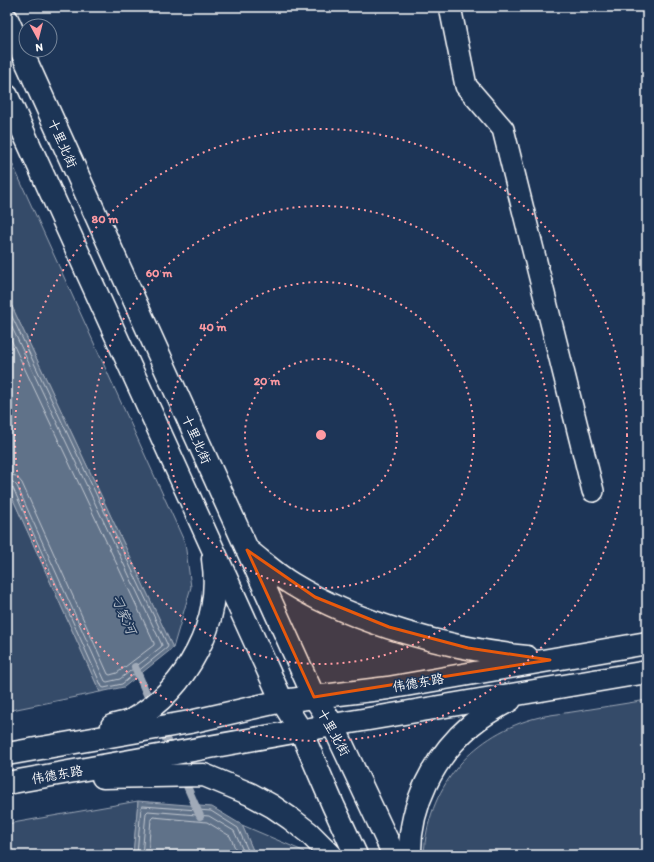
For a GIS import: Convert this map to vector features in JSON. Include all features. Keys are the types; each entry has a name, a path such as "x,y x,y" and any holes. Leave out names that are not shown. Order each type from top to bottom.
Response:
{"main road":[{"name":"十里北街","path":"7,19 314,697 333,725 394,855"},
{"path":"7,96 282,701 301,731 332,805 356,855"},
{"path":"7,754 31,750 131,720 156,703 168,692 183,675 198,648 211,611 214,588 214,565 210,542"},
{"path":"247,550 291,583 315,597 351,613 402,631 461,646 508,655 550,660"},
{"name":"伟德东路","path":"31,750 190,722 282,701 388,688 647,643"},
{"path":"301,731 647,672"},
{"path":"410,855 413,825 419,802 428,780 440,759 454,740 472,724 492,710 512,699 535,691"},
{"name":"伟德东路","path":"7,783 301,731"},
{"path":"40,777 204,776 250,794 272,806 297,824 331,855"}],"street":[{"path":"450,7 466,86 503,129 593,491"}],"highlighted area":[{"path":"247,550 315,597 389,627 468,648 550,660 314,697"}],"shaded area":[{"path":"7,152 185,543 191,587 173,648 7,296"},
{"path":"7,486 100,692 7,711"},
{"path":"647,700 647,855 424,855 427,831 433,808 443,788 456,769 471,753 489,739 510,727 532,719"},
{"path":"138,801 133,855 7,855 7,824"},
{"path":"242,825 303,851 306,855 255,855"}],"water":[{"path":"7,296 173,648 124,687 100,692 7,486"},
{"path":"138,801 212,807 242,825 255,855 133,855"}],"waterway":[{"name":"刁家河","path":"135,667 152,706"},
{"name":"刁家河","path":"161,728 172,752"},
{"name":"刁家河","path":"183,777 200,816"}]}
